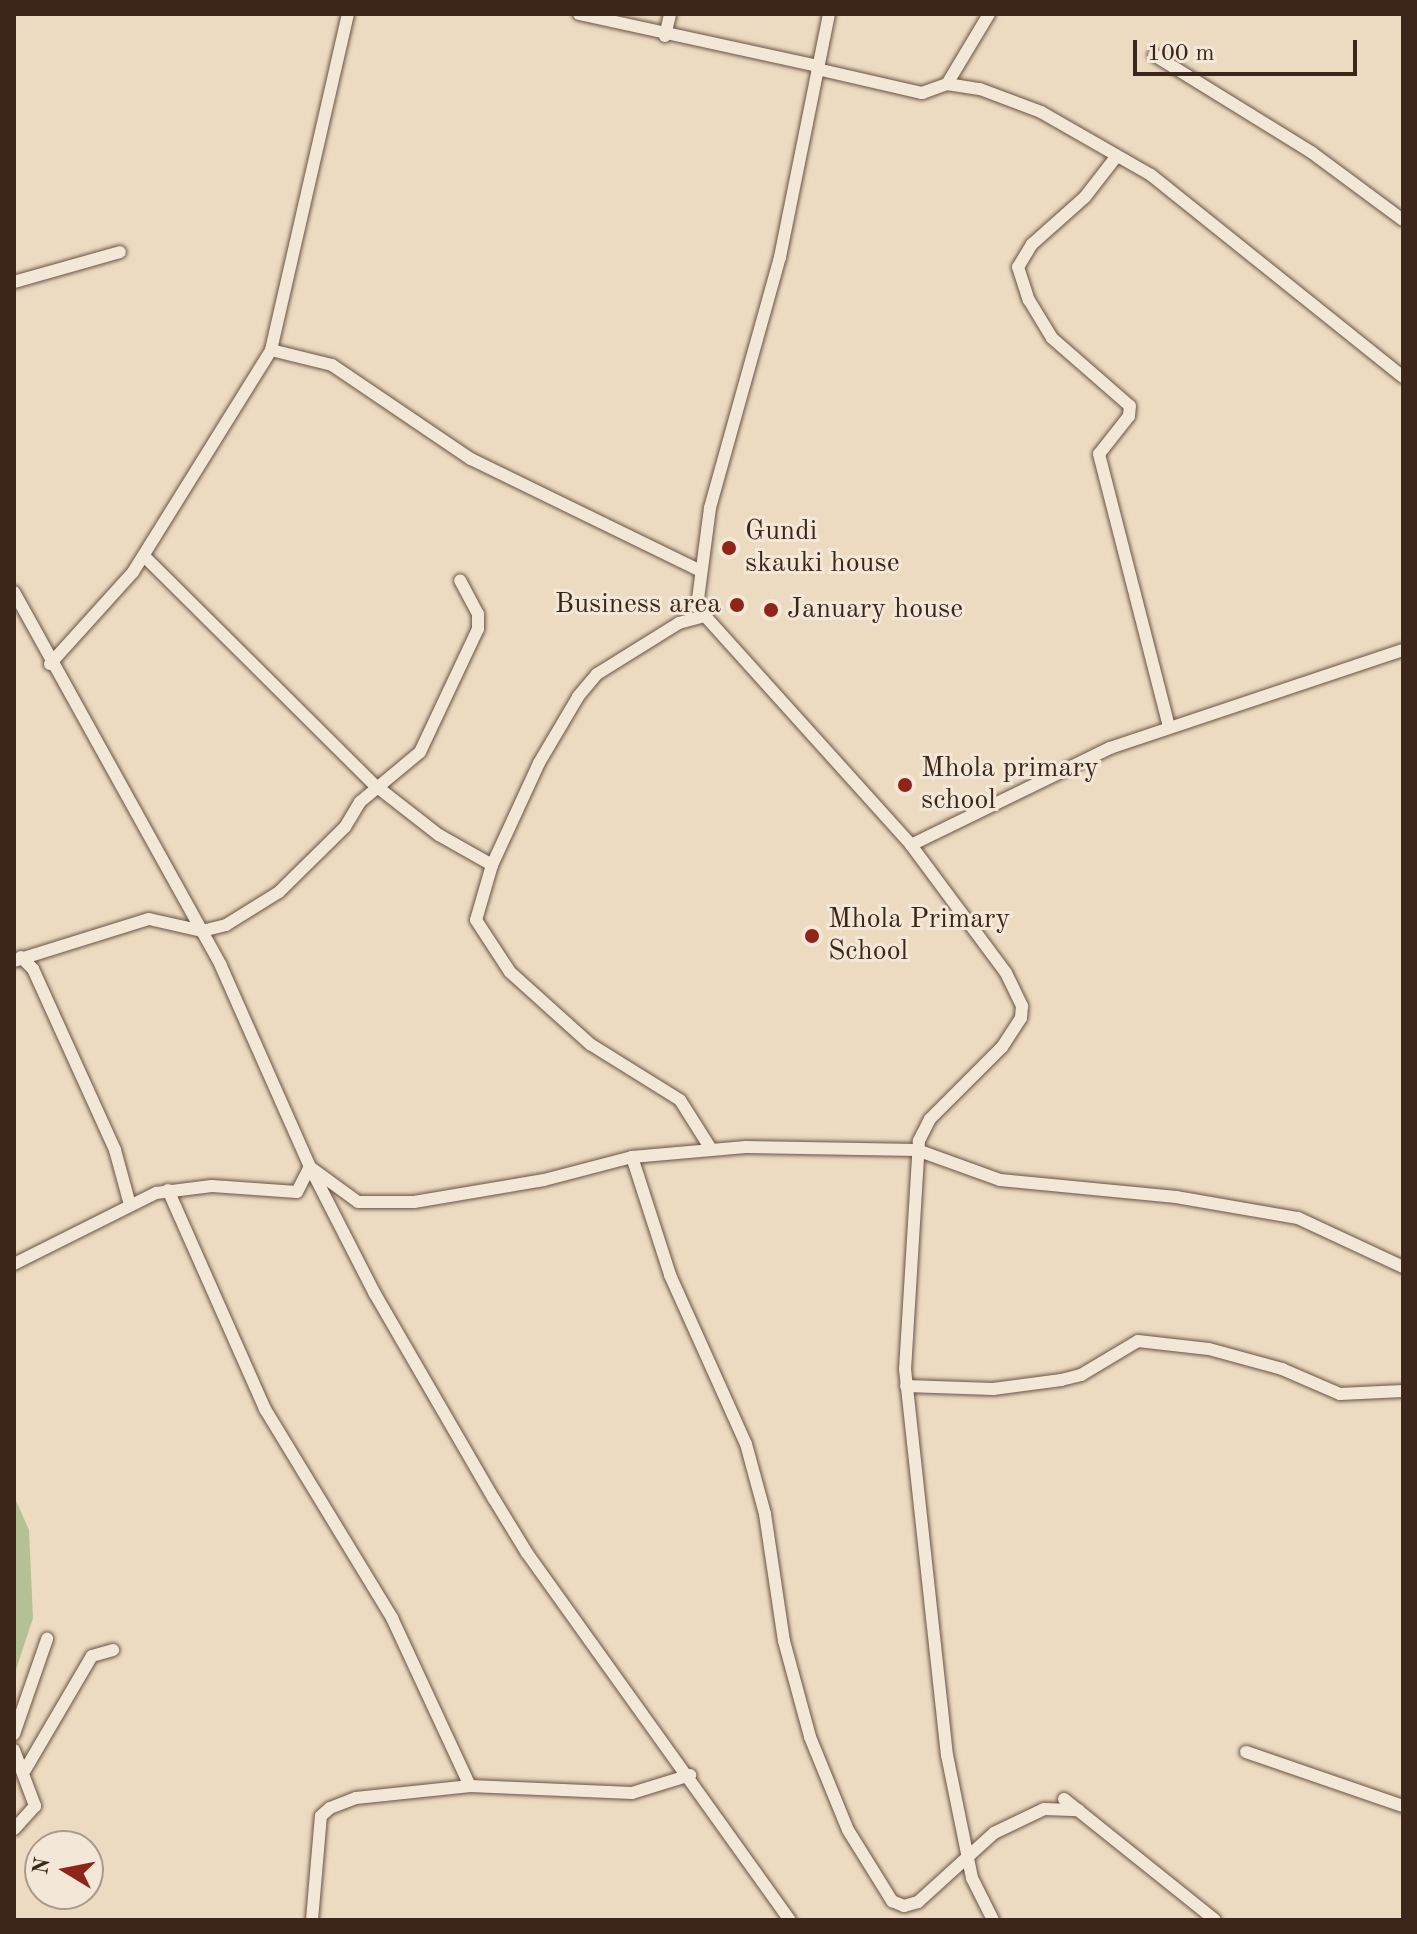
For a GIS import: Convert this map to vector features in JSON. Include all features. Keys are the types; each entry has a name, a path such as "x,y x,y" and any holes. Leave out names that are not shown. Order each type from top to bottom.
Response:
{"street":[{"path":"50,664 144,556 271,350 348,14"},
{"path":"579,14 922,93 947,84 1014,101 1178,195 1403,377"},
{"path":"665,36 670,14"},
{"path":"829,14 780,257 710,508 696,593 701,617 807,727 881,817 911,845 1006,973 1022,1006 1021,1018 1002,1047 930,1119 917,1150 906,1386 947,1755 978,1893 993,1920"},
{"path":"947,84 989,14"},
{"path":"1154,55 1311,152 1403,220"},
{"path":"1116,157 1085,197 1025,252 1018,267 1029,300 1052,338 1130,406 1129,416 1099,454 1169,727"},
{"path":"14,282 120,252"},
{"path":"271,350 332,365 471,459 699,570"},
{"path":"144,556 376,786 439,835 492,865"},
{"path":"17,959 149,919 202,931 226,925 279,892 331,843 376,786 420,752 475,638 478,614 460,580"},
{"path":"14,592 50,664 202,931 310,1167 375,1294 527,1553 690,1775 790,1920"},
{"path":"701,617 679,623 597,674 539,763 492,865 476,925 493,953 590,1044 680,1100 711,1149"},
{"path":"911,845 1038,779 1169,727 1403,650"},
{"path":"17,959 33,969 115,1150 130,1205"},
{"path":"310,1167 358,1202 382,1204 544,1180 632,1157 711,1149 917,1150 1000,1180 1176,1197 1298,1218 1403,1267"},
{"path":"632,1157 670,1275 746,1444 765,1514 794,1680 810,1737 848,1830 892,1901 904,1906 918,1902 967,1853 1044,1809 1079,1810"},
{"path":"14,1264 130,1205 168,1190 236,1186 297,1192 310,1167"},
{"path":"168,1190 265,1409 392,1618 470,1786"},
{"path":"906,1386 993,1389 1061,1380 1081,1375 1138,1341 1209,1349 1282,1369 1340,1394 1403,1391"},
{"path":"14,1734 47,1639"},
{"path":"25,1770 92,1656 113,1650"},
{"path":"14,1750 25,1770 35,1806 14,1829"},
{"path":"1246,1752 1403,1806"},
{"path":"312,1920 321,1816 330,1808 356,1798 470,1786 632,1793 690,1775"},
{"path":"1064,1799 1215,1920"}],"green space":[{"path":"14,1496 29,1530 33,1618 14,1676"}],"place":[{"name":"Gundi skauki house","path":"729,548"},
{"name":"Business area","path":"737,605"},
{"name":"January house","path":"771,610"},
{"name":"Mhola primary school","path":"905,785"},
{"name":"Mhola Primary School","path":"812,936"}]}
